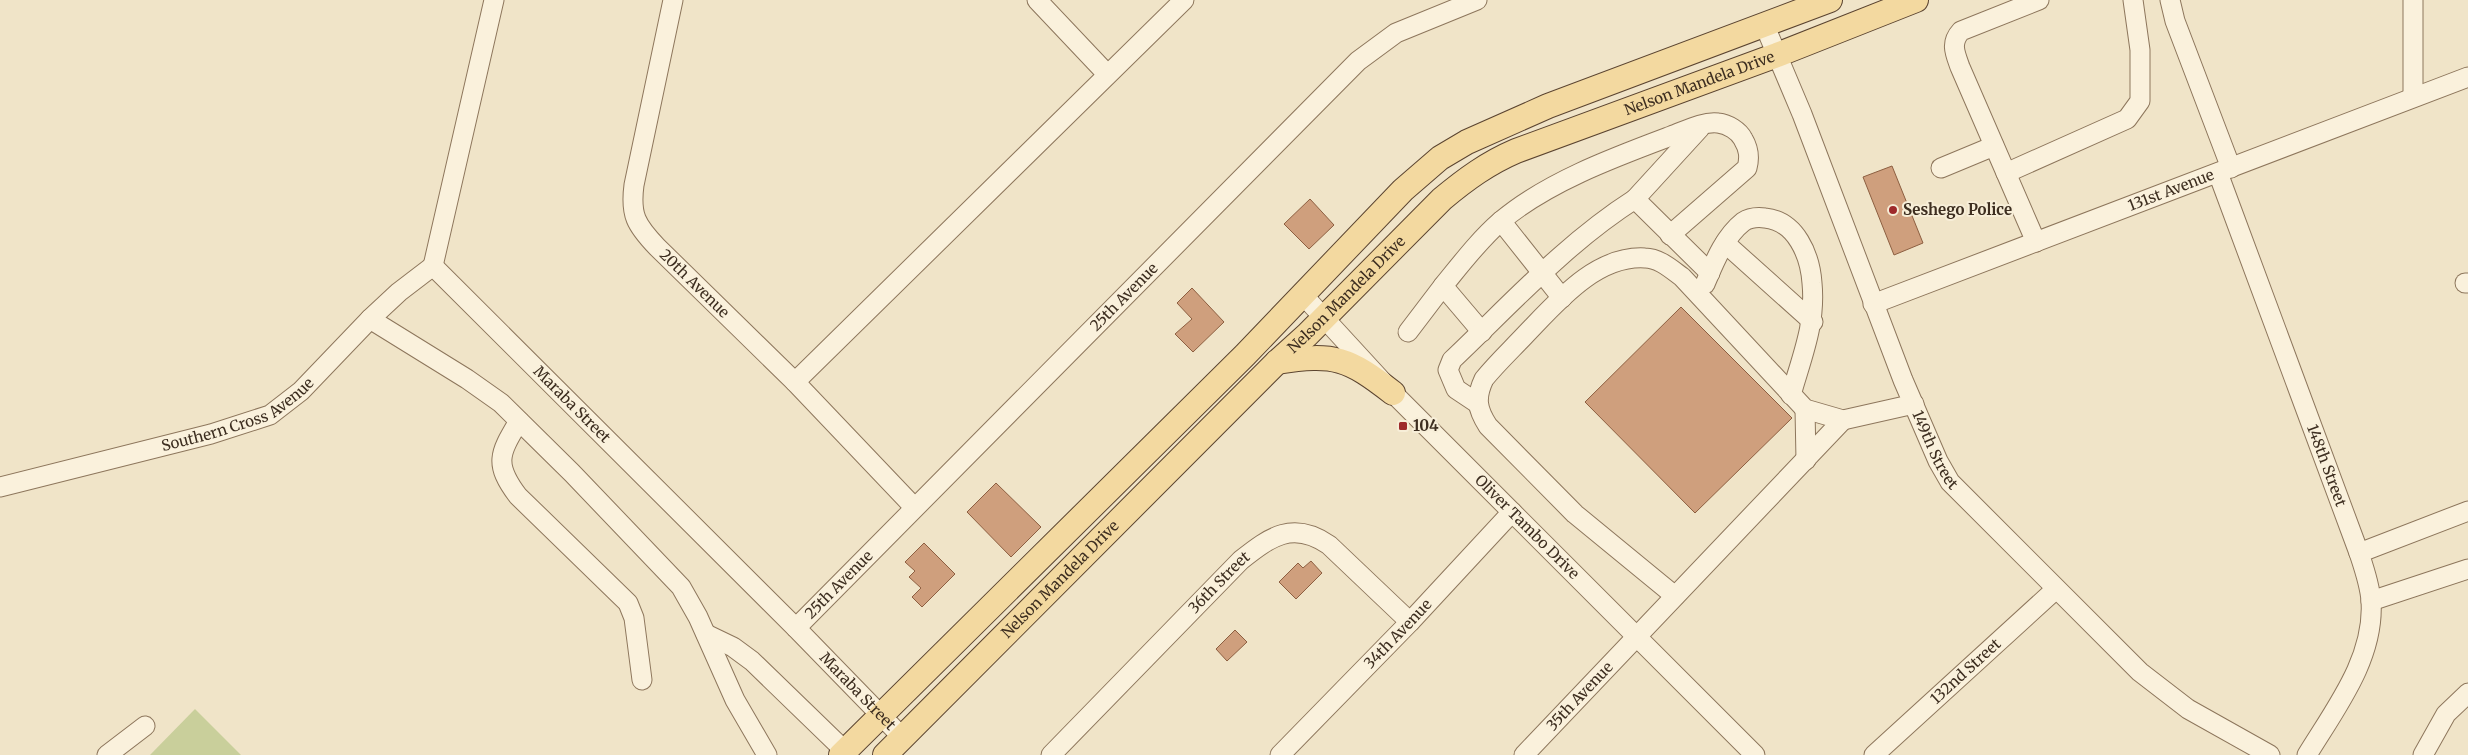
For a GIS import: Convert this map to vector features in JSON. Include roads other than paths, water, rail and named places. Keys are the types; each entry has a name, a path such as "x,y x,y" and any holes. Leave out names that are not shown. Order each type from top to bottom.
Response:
{"main road":[{"name":"Nelson Mandela Drive","path":"843,753 1244,355 1419,175 1440,158 1467,142 1548,106 1830,0"},
{"name":"Nelson Mandela Drive","path":"885,755 1442,198 1465,180 1492,162 1777,55 1916,0"},
{"path":"1278,362 1317,356 1342,360 1366,372 1393,393"}],"street":[{"path":"433,266 494,0"},
{"name":"20th Avenue","path":"673,0 634,185 633,212 645,234 796,382 914,507"},
{"path":"1037,0 1107,74"},
{"path":"796,382 1184,0"},
{"name":"25th Avenue","path":"796,628 1358,60 1396,33 1477,0"},
{"path":"2036,242 1960,67 1954,45 1955,38 1961,31 2039,0"},
{"path":"2006,173 2116,124 2134,113 2140,101 2140,86 2138,19 2133,0"},
{"name":"148th Street","path":"2170,0 2175,21 2224,170 2359,553 2371,601 2366,645 2356,672 2341,701 2307,755"},
{"path":"2413,0 2413,97"},
{"name":"149th Street","path":"1764,24 1802,114 1873,304 1938,462 1950,482 2056,589 2158,687 2188,709 2270,755"},
{"name":"131st Avenue","path":"1873,304 2468,77"},
{"path":"1408,332 1470,253 1501,221 1570,178 1625,154 1703,124 1718,123 1731,127 1741,135 1749,154 1747,168 1670,235"},
{"path":"1477,403 1456,389 1448,370 1452,360 1585,233 1635,199 1703,124"},
{"path":"1941,168 1994,146"},
{"path":"1635,199 1710,273"},
{"path":"1700,296 1725,243 1745,220 1756,217 1775,219 1789,228 1798,238 1810,263 1812,322 1791,394"},
{"path":"1501,221 1562,298"},
{"path":"1725,243 1812,322"},
{"path":"1675,596 1575,514 1488,426 1477,403 1478,391 1492,370 1562,298 1608,265 1628,258 1647,258 1662,262 1682,277 1805,409 1843,420 1914,404"},
{"name":"Southern Cross Avenue","path":"0,487 211,434 270,414 301,391 370,319 399,292 433,266"},
{"name":"Maraba Street","path":"433,266 796,628 902,738"},
{"path":"1443,286 1482,332"},
{"name":"Oliver Tambo Drive","path":"1302,294 1393,393 1755,755"},
{"path":"370,319 467,379 501,404 572,473 681,587 706,634 735,700 766,755"},
{"path":"1805,409 1806,460"},
{"name":"35th Avenue","path":"1524,755 1843,420"},
{"path":"519,421 502,450 503,466 511,487 628,603 634,618 642,680"},
{"path":"2359,553 2468,511"},
{"name":"34th Avenue","path":"1280,755 1410,622 1512,512"},
{"name":"36th Street","path":"1051,755 1241,560 1266,540 1285,533 1300,532 1317,537 1410,622"},
{"path":"2371,601 2468,569"},
{"name":"132nd Street","path":"1874,755 2056,589"},
{"path":"706,634 733,646 752,661 843,753"},
{"path":"2423,755 2446,714 2468,693"},
{"path":"107,755 145,726"}],"place":[{"name":"Seshego Police","path":"1893,210"},
{"name":"104","path":"1403,426"}]}
